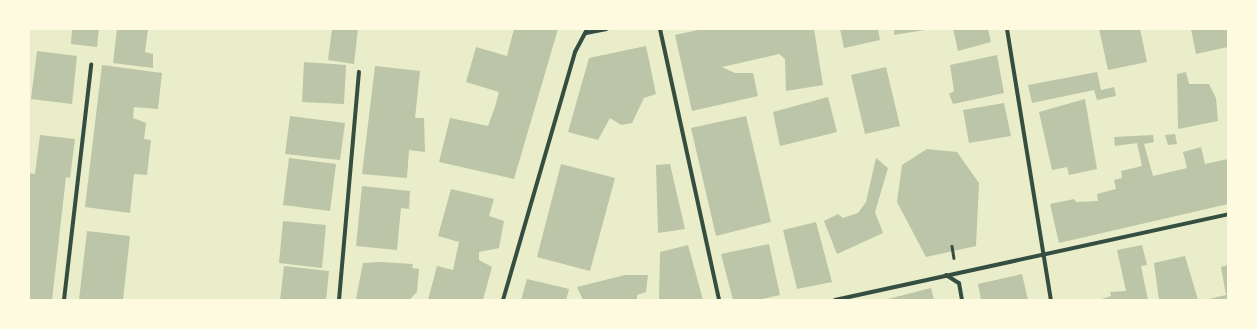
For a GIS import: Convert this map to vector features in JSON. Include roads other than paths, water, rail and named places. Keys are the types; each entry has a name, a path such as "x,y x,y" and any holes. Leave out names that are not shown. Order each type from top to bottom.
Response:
{"street":[{"path":"503,300 575,52 587,31 607,29"},
{"path":"660,29 719,300"},
{"path":"1007,29 1042,254 1051,300"},
{"path":"64,300 91,65"},
{"path":"339,300 359,72"},
{"path":"835,300 1228,214"},
{"path":"946,275 959,283 962,300"}]}
